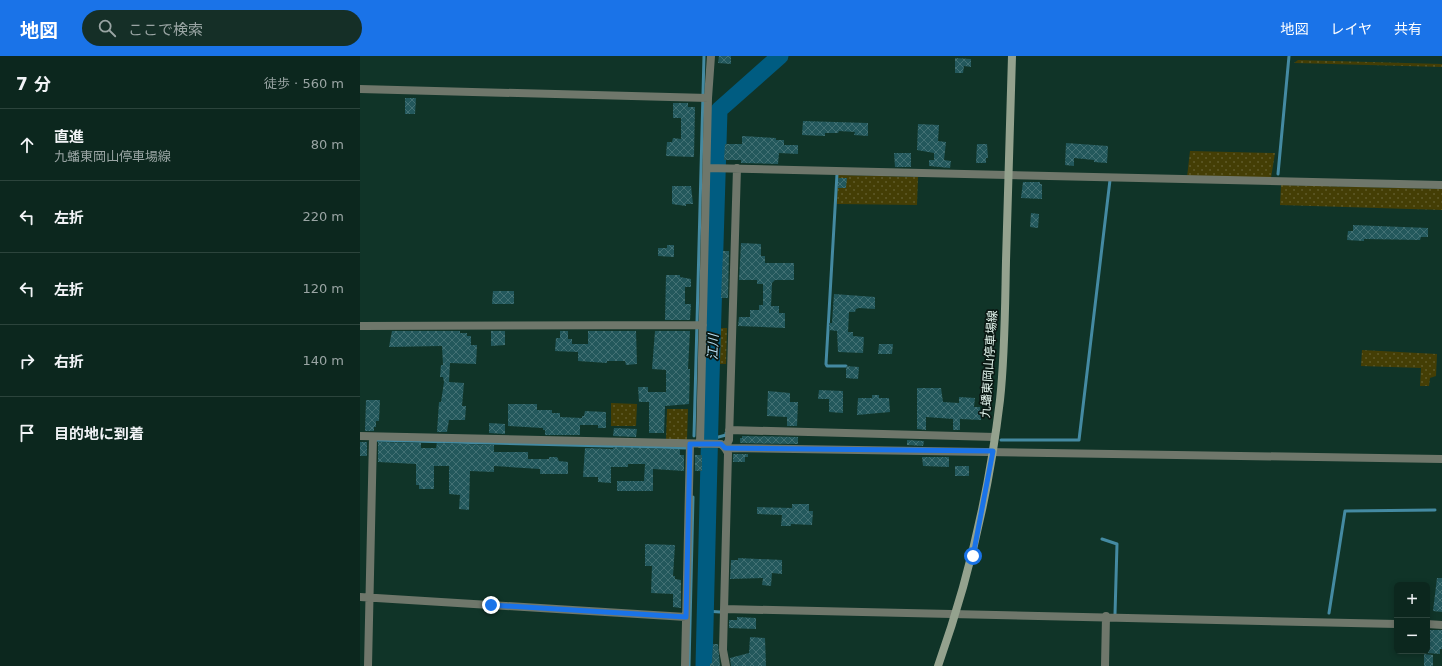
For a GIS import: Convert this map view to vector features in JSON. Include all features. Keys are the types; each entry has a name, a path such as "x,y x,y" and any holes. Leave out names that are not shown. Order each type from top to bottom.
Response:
{"main road":[{"name":"九蟠東岡山停車場線","path":"938,666 956,614 973,556 993,451 1002,370 1012,56"}],"street":[{"path":"703,444 699,325 707,168 704,98 711,56"},
{"path":"360,89 680,96 704,98"},
{"path":"707,168 728,168 737,170 1442,185"},
{"path":"723,446 729,433 737,170"},
{"path":"360,326 699,325"},
{"path":"729,433 994,437"},
{"path":"360,436 703,444 723,446 993,451 1000,453 1442,459"},
{"path":"368,666 373,436"},
{"path":"685,666 690,444"},
{"path":"723,446 728,453 723,650 726,666"},
{"path":"360,597 369,596 686,617"},
{"path":"724,609 1106,619 1394,624"},
{"path":"1105,666 1106,619"},
{"path":"1430,624 1442,625"}],"shaded area":[{"path":"1298,60 1442,64 1442,67 1294,63"},
{"path":"1190,151 1275,153 1271,178 1187,177"},
{"path":"838,175 918,177 917,205 837,204"},
{"path":"1281,185 1442,189 1442,210 1280,205"},
{"path":"719,328 727,328 726,364 718,364"},
{"path":"1362,350 1437,354 1436,376 1430,378 1429,386 1420,386 1421,368 1361,366"},
{"path":"611,403 637,404 636,426 611,426"},
{"path":"667,409 688,409 687,440 666,439"}],"building":[{"path":"719,56 731,56 731,64 718,63"},
{"path":"955,58 971,59 971,67 964,66 963,73 955,73"},
{"path":"405,98 416,98 415,114 405,114"},
{"path":"673,103 688,103 688,107 695,107 694,157 666,156 667,142 672,142 673,138 681,139 681,118 673,118"},
{"path":"803,121 868,123 868,136 854,135 855,132 839,131 838,133 825,133 825,136 802,135"},
{"path":"918,124 939,125 938,141 946,142 944,160 951,161 950,168 929,166 929,160 934,160 934,153 917,150"},
{"path":"742,136 776,138 776,140 784,140 784,145 798,145 798,154 779,153 778,164 741,163 741,160 724,160 725,144 742,144"},
{"path":"1066,143 1108,146 1107,163 1074,158 1074,166 1065,165"},
{"path":"977,144 987,144 988,158 986,158 986,163 976,163"},
{"path":"894,153 911,153 911,167 895,167"},
{"path":"838,178 847,178 846,188 838,188"},
{"path":"1023,182 1040,182 1040,184 1042,184 1042,199 1021,198"},
{"path":"672,186 691,186 693,204 686,204 686,206 672,204"},
{"path":"1031,213 1039,214 1038,228 1030,227"},
{"path":"1353,225 1428,228 1428,237 1421,237 1420,240 1347,240 1348,231 1353,231"},
{"path":"741,243 761,244 761,256 765,256 765,263 794,263 794,280 775,280 772,283 771,306 779,306 779,313 785,313 785,328 738,326 739,317 750,317 750,310 759,310 759,305 763,305 763,284 757,284 757,280 739,280"},
{"path":"667,245 674,245 674,257 658,256 658,248 667,248"},
{"path":"723,251 729,251 728,298 721,298"},
{"path":"666,275 680,275 680,277 691,279 691,287 685,287 685,304 691,304 690,320 665,320"},
{"path":"493,291 514,291 514,304 492,304"},
{"path":"834,294 875,297 875,309 859,308 856,309 855,312 849,312 848,332 853,332 853,336 864,337 863,353 838,352 837,331 829,330 829,323 832,323"},
{"path":"392,331 460,331 460,333 467,333 467,336 471,336 471,345 477,345 476,364 450,363 449,382 464,383 462,406 466,406 465,420 449,420 447,432 437,432 439,402 441,402 444,382 443,377 440,377 441,365 443,365 442,346 389,347"},
{"path":"491,331 505,331 505,345 491,346"},
{"path":"560,331 568,331 568,339 572,339 572,344 588,344 588,331 636,331 637,364 626,365 625,361 607,361 607,363 578,361 578,352 555,351 556,338 560,338"},
{"path":"655,331 690,331 688,369 690,369 689,404 665,406 664,433 649,433 649,402 639,402 638,387 648,387 648,392 666,392 666,370 652,369"},
{"path":"879,344 893,344 892,354 878,354"},
{"path":"846,366 859,367 858,379 846,378"},
{"path":"917,388 941,388 943,402 959,403 959,397 975,398 974,407 980,407 981,420 960,419 960,430 953,430 953,419 926,417 926,430 917,429"},
{"path":"819,390 843,391 843,413 829,412 829,399 818,399"},
{"path":"768,391 790,393 790,402 798,402 797,426 787,426 787,417 767,416"},
{"path":"872,395 879,395 879,398 889,398 890,412 857,415 858,398 872,398"},
{"path":"366,400 380,400 379,421 376,421 374,431 365,431"},
{"path":"508,404 537,404 537,410 552,410 552,413 560,413 560,417 582,418 585,411 606,412 606,428 598,428 598,425 580,425 580,435 545,435 545,430 543,430 543,428 508,426"},
{"path":"489,423 505,424 505,434 489,433"},
{"path":"614,428 637,429 636,437 613,436"},
{"path":"742,436 798,437 798,444 740,443 740,438 742,438"},
{"path":"907,440 924,441 923,446 907,445"},
{"path":"360,442 367,442 367,456 360,456"},
{"path":"378,442 421,443 421,448 436,448 437,443 494,445 494,452 528,452 528,459 549,459 549,457 557,457 559,461 568,462 568,474 540,474 540,469 494,466 494,472 470,471 469,510 459,509 460,495 449,494 449,466 434,466 434,489 419,489 419,485 416,485 416,464 378,462"},
{"path":"613,447 680,449 680,455 684,455 684,471 653,469 653,491 617,491 617,481 644,481 645,464 628,464 628,467 611,467 611,483 598,482 598,477 583,477 585,448 613,449"},
{"path":"733,454 748,454 748,457 745,457 745,462 733,462"},
{"path":"695,455 702,455 702,471 695,471"},
{"path":"922,457 949,457 949,467 923,466"},
{"path":"955,466 969,466 969,476 955,476"},
{"path":"792,504 809,504 809,511 813,511 812,525 791,524 791,526 781,526 782,515 757,514 757,507 792,508"},
{"path":"645,544 675,545 673,576 675,576 675,579 681,580 681,608 673,607 673,594 651,593 652,566 645,566"},
{"path":"738,558 782,560 782,574 772,573 771,586 762,585 763,578 730,579 731,560 738,560"},
{"path":"1437,578 1442,578 1442,612 1433,611"},
{"path":"737,617 756,618 756,629 729,628 729,620 737,620"},
{"path":"1430,630 1442,630 1442,649 1440,649 1440,654 1430,653"},
{"path":"750,637 765,638 766,666 731,666 730,658 749,653"},
{"path":"713,644 718,644 720,666 710,666 712,663"},
{"path":"1424,654 1433,655 1433,666 1424,666"}],"waterway":[{"path":"694,436 704,56"},
{"name":"江川","path":"704,666 719,110 780,56"},
{"path":"1278,174 1289,56"},
{"path":"837,174 826,364 827,366 846,366"},
{"path":"1001,440 1079,440 1110,180"},
{"path":"711,439 726,435 726,433"},
{"path":"375,440 688,448"},
{"path":"689,666 693,497"},
{"path":"1329,613 1345,511 1435,510"},
{"path":"1102,539 1117,544 1115,614"},
{"path":"706,611 720,612"}],"route":[{"path":"491,605 686,617 690,444 721,444 725,448 993,451 973,556"}]}
